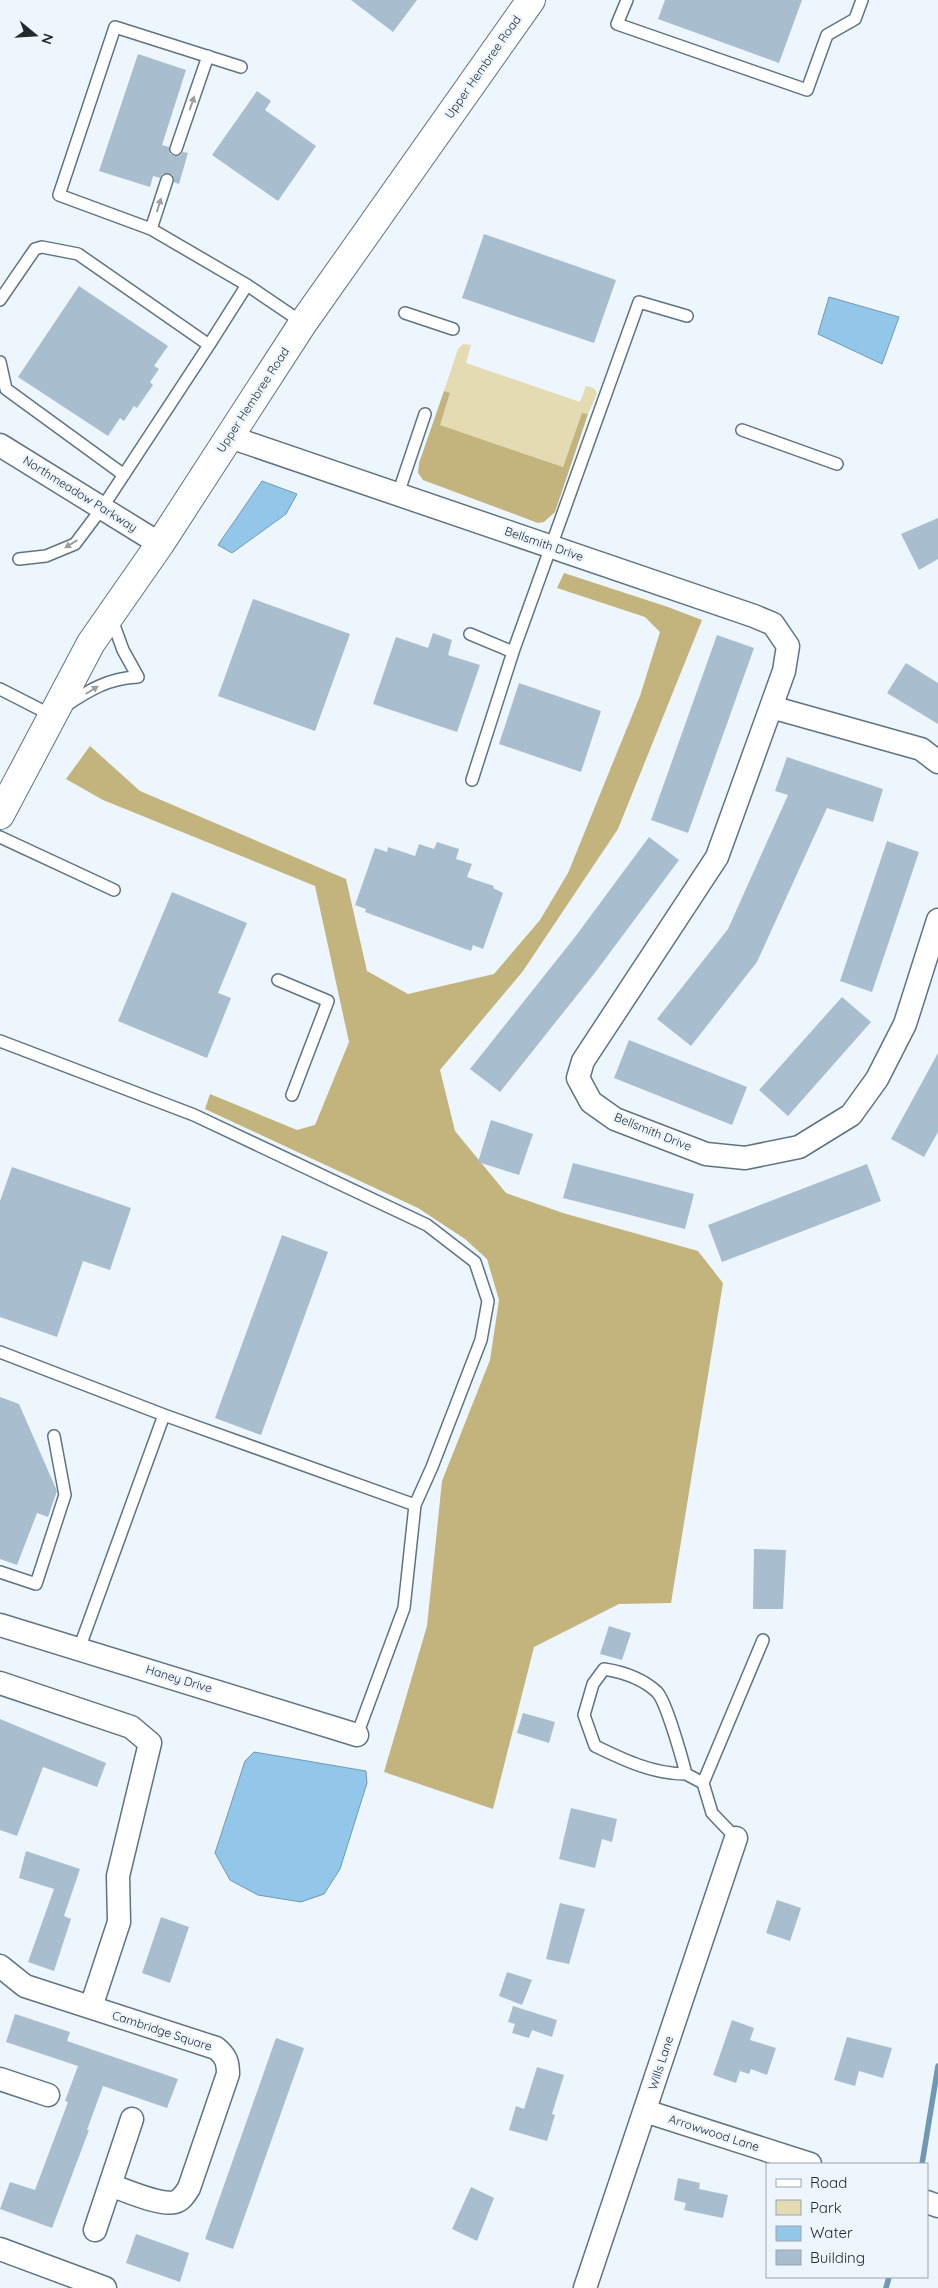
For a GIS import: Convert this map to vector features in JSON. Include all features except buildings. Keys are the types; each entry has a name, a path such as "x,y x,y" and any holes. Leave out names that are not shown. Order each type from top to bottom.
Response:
{"street":[{"name":"Upper Hembree Road","path":"0,815 91,643 160,544 303,323 531,0"},
{"name":"Bellsmith Drive","path":"230,437 773,624 788,646 784,671 717,857 584,1061 578,1078 591,1102 615,1119 706,1154 746,1158 799,1147 851,1116 877,1079 905,1024 938,920"},
{"name":"Northmeadow Parkway","path":"0,444 160,544"},
{"path":"771,707 921,750 938,762"},
{"name":"Haney Drive","path":"0,1625 357,1735"},
{"path":"0,1683 131,1727 150,1743 118,1876 119,1922 92,2007"},
{"name":"Wills Lane","path":"585,2288 736,1838"},
{"name":"Cambridge Square","path":"0,1966 25,1986 216,2048 225,2055 228,2064 228,2074 189,2188 183,2197 176,2202 165,2203 110,2186"},
{"path":"0,2079 48,2095"},
{"name":"Arrowwood Lane","path":"645,2111 807,2163"},
{"path":"95,2230 132,2119"},
{"path":"0,2249 105,2288"}],"lane":[{"path":"626,0 617,24 807,90 827,35 855,19 862,0"},
{"path":"241,67 115,26 59,195 151,229 247,285 303,323"},
{"path":"176,150 208,56"},
{"path":"151,229 167,180"},
{"path":"0,300 35,249 42,246 78,254 209,345"},
{"path":"19,559 46,556 75,544 124,475 247,285"},
{"path":"472,780 513,652 550,546 639,302 687,316"},
{"path":"405,313 453,329"},
{"path":"0,362 6,389 124,475"},
{"path":"398,494 425,414"},
{"path":"742,430 837,464"},
{"path":"0,689 51,716 103,683 120,678 138,677 123,650 110,615"},
{"path":"470,634 513,652"},
{"path":"0,837 114,890"},
{"path":"278,980 328,1001 292,1095"},
{"path":"0,1041 194,1115 427,1225 475,1262 488,1301 481,1340 432,1467 415,1505 404,1608 357,1735"},
{"path":"0,1352 164,1415 415,1505"},
{"path":"79,1649 164,1415"},
{"path":"0,1572 36,1584 65,1495 54,1436"},
{"path":"736,1838 712,1812 703,1783 763,1640"},
{"path":"686,1774 676,1739 658,1694 640,1680 618,1671 604,1670 593,1684 584,1715 595,1746 664,1774 686,1774 703,1783"}],"green space":[{"path":"463,344 471,345 466,363 580,402 586,386 594,388 597,394 588,414 582,414 563,467 439,425 450,394 444,391 458,349"}],"shaded area":[{"path":"444,391 450,393 440,425 563,467 582,413 588,414 555,512 544,522 538,523 423,480 418,473 419,463"},
{"path":"564,573 702,620 618,829 523,971 440,1070 455,1131 506,1193 563,1213 698,1251 723,1283 671,1603 619,1604 534,1647 493,1809 384,1772 427,1626 442,1481 490,1360 499,1300 487,1259 465,1239 418,1208 205,1109 210,1094 297,1130 315,1125 349,1042 315,886 103,800 66,779 90,746 140,791 346,879 367,971 408,994 494,974 540,920 568,873 640,696 660,632 645,617 557,588"}],"water":[{"path":"829,297 899,317 882,364 818,334"},
{"path":"262,481 297,494 286,514 232,553 218,545"},
{"path":"254,1752 366,1771 367,1783 340,1869 324,1894 301,1902 258,1895 230,1880 215,1853 245,1761"}],"waterway":[{"path":"922,2163 938,2066"},
{"path":"886,2288 889,2278"}]}
